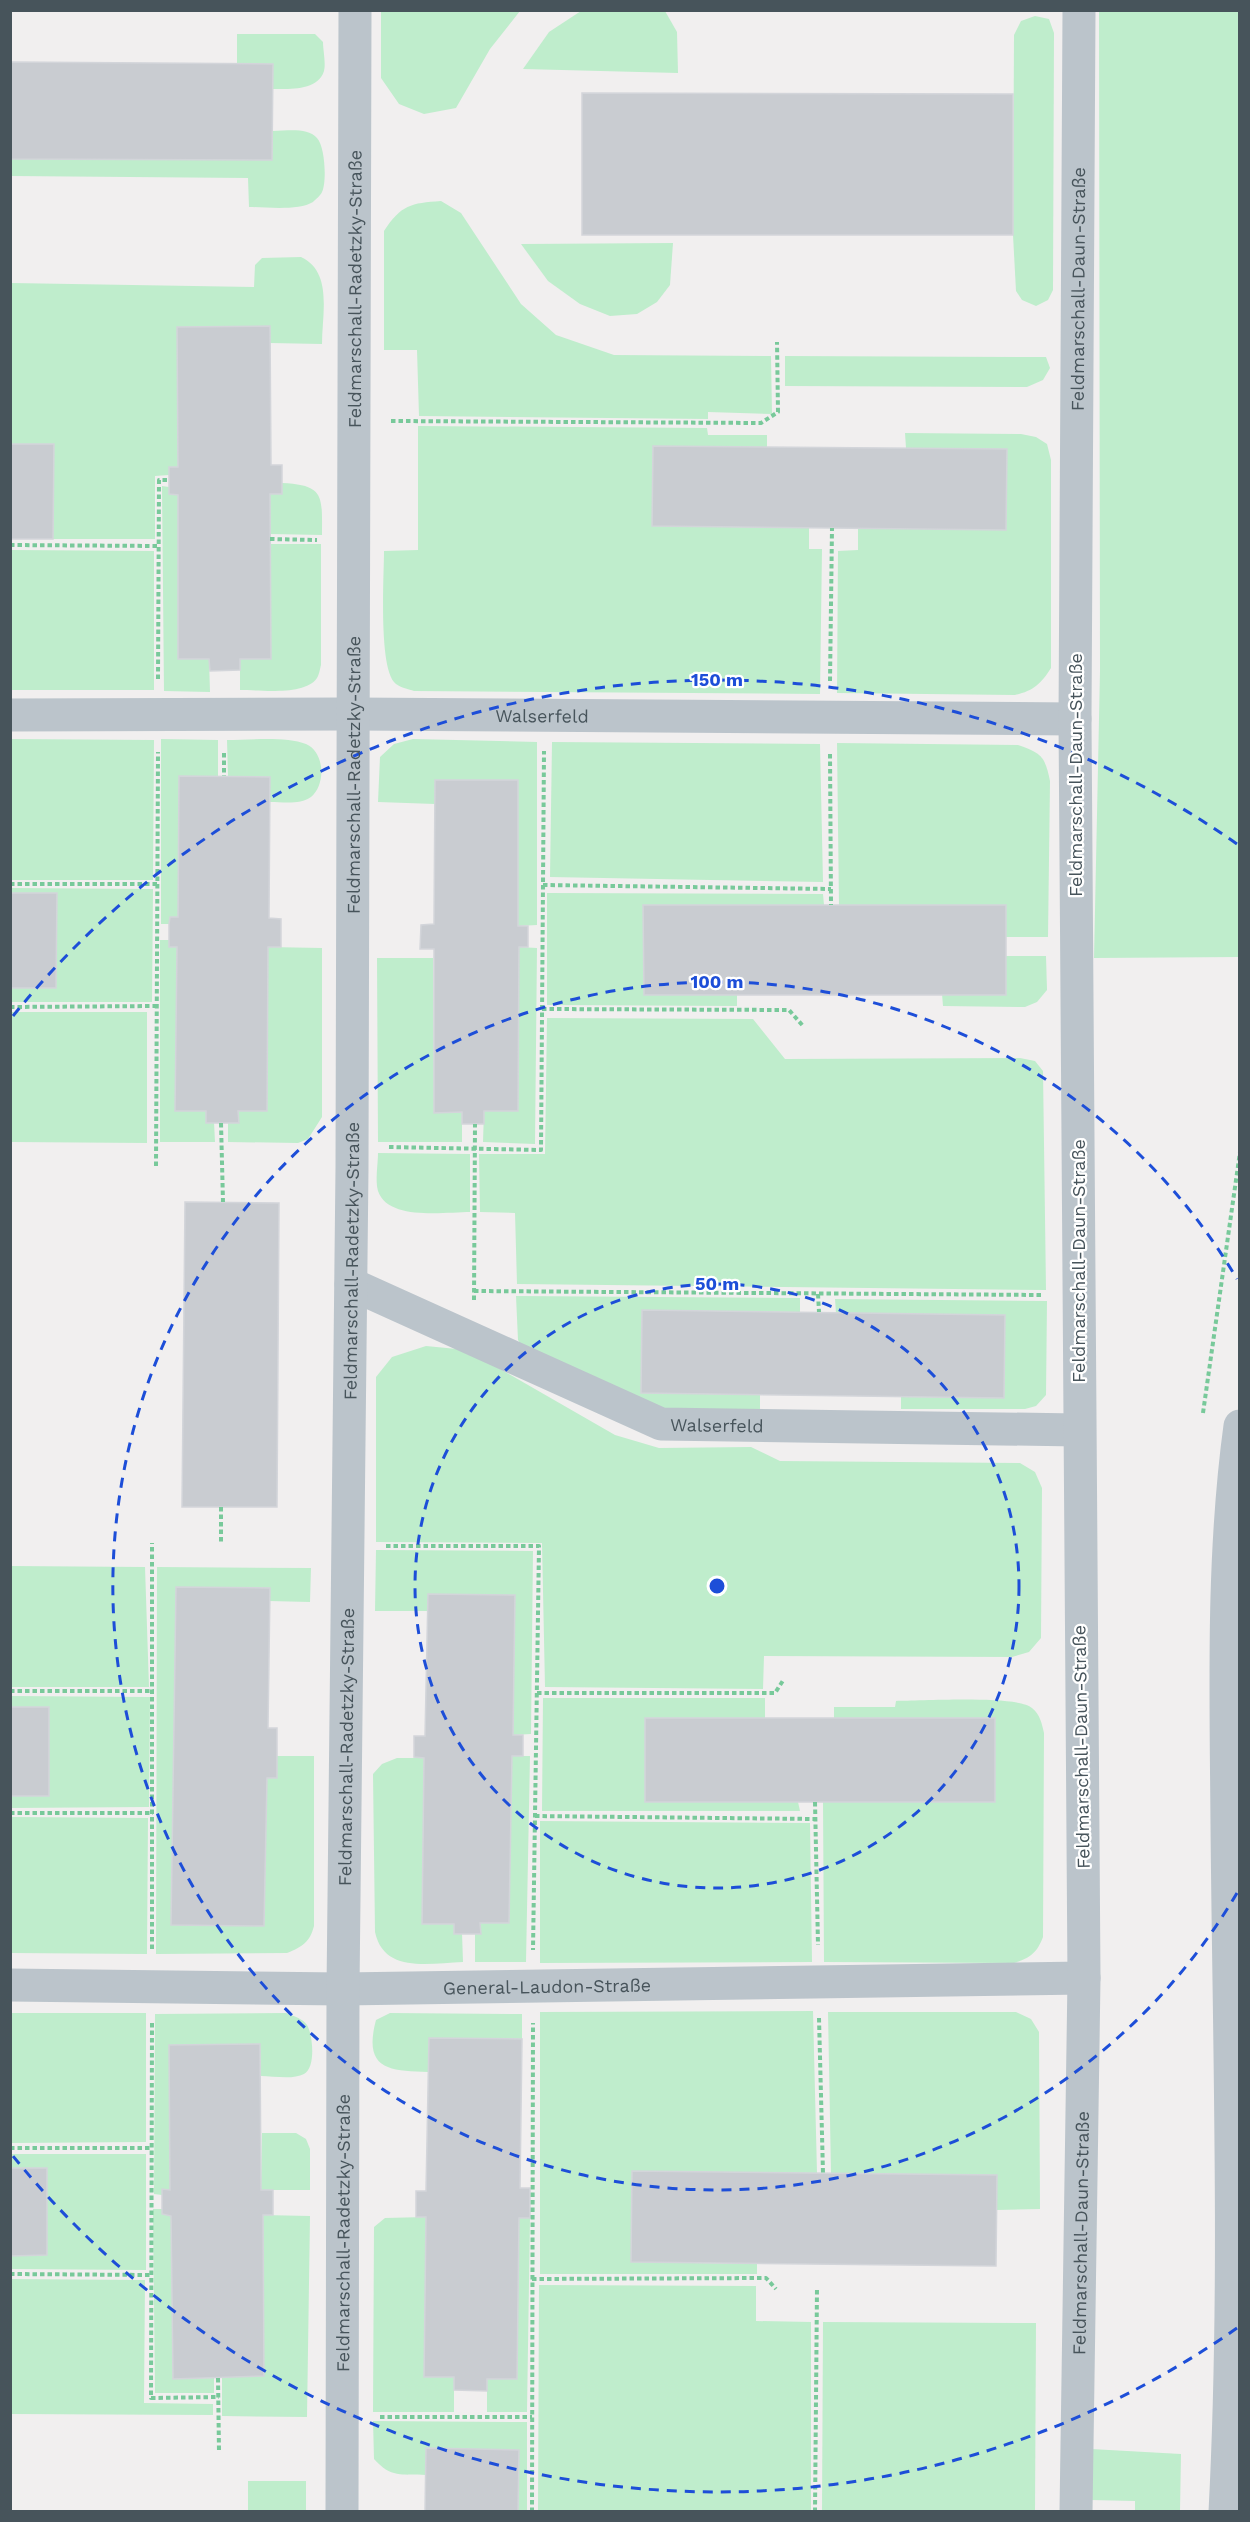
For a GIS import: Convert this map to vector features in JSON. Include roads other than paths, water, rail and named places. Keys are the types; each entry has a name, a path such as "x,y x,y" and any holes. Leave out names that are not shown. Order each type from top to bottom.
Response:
{"street":[{"name":"Feldmarschall-Radetzky-Straße","path":"342,2511 343,1989 352,1147 355,10"},
{"name":"Feldmarschall-Daun-Straße","path":"1076,2511 1084,1978 1078,1430 1075,719 1079,10"},
{"name":"Walserfeld","path":"10,715 352,714 1075,719"},
{"name":"Walserfeld","path":"351,1284 661,1425 1078,1430"},
{"path":"1225,2511 1231,2253 1226,1611 1234,1470 1239,1426"},
{"name":"General-Laudon-Straße","path":"10,1985 343,1989 1084,1978"}]}
